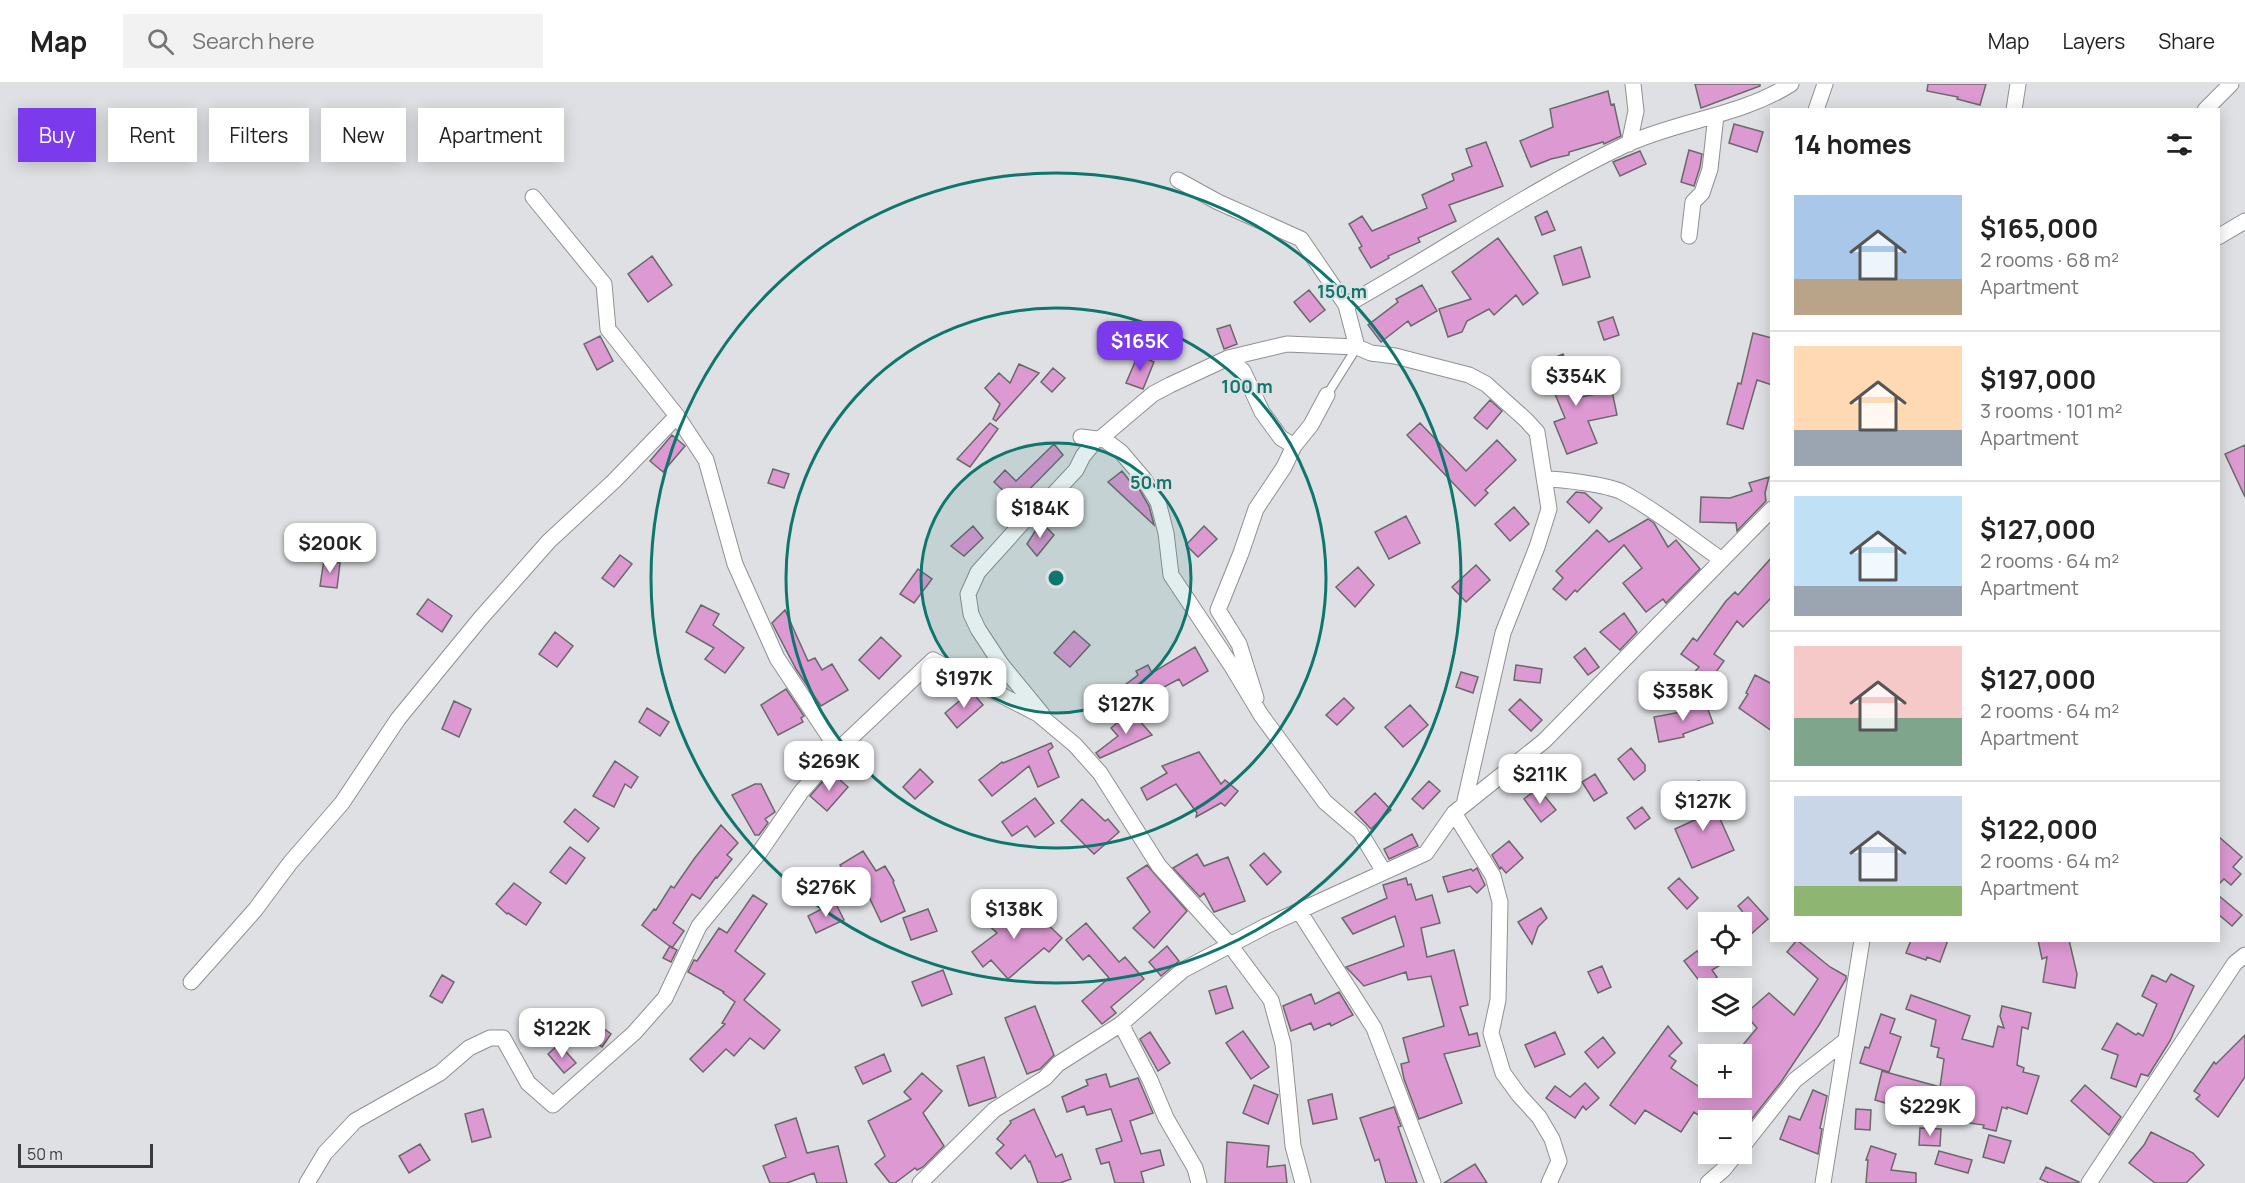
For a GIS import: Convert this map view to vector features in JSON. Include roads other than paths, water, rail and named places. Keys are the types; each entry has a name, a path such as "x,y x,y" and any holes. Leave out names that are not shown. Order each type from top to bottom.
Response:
{"street":[{"path":"1629,144 1636,111 1633,84"},
{"path":"1346,305 1412,268 1499,213 1590,162 1674,126 1736,111 1771,97 1791,84"},
{"path":"1817,108 1826,84"},
{"path":"2014,108 2018,84"},
{"path":"2207,108 2231,84"},
{"path":"1689,236 1693,202 1702,193 1710,169 1716,115"},
{"path":"1178,180 1218,202 1301,239 1346,305 1357,347"},
{"path":"533,197 604,284 608,329 677,416 706,460 735,564 777,658 838,750"},
{"path":"2220,236 2245,221"},
{"path":"1046,720 1001,664 978,629 971,614 968,594 978,572 1034,510 1048,500 1076,470 1091,440 1153,394 1204,368 1228,358 1287,344 1357,347 1371,353 1395,356 1469,375 1486,384 1537,432 1549,509 1537,547 1503,633 1459,809 1492,876 1500,902 1498,1000 1491,1033 1503,1073 1539,1117 1552,1139 1559,1161 1549,1183"},
{"path":"1228,358 1243,371 1262,412 1281,438 1294,446"},
{"path":"1261,715 1239,644 1218,610 1256,509 1294,446 1311,425 1327,395"},
{"path":"191,982 255,909 342,803 398,719 480,619 549,541 614,481 677,416"},
{"path":"1091,440 1121,452 1144,479 1158,502 1166,533 1172,575 1261,715 1325,802 1360,832 1384,872"},
{"path":"1545,479 1562,479 1620,491 1722,560"},
{"path":"920,1183 994,1110 1045,1078 1058,1064 1121,1024 1183,969 1299,911 1426,853 1459,809 1544,741 1770,511"},
{"path":"307,1183 325,1153 355,1121 440,1072 469,1048 490,1038 503,1038 528,1083 553,1105 634,1033 665,998 699,926 759,853 801,792 838,750 933,660 1038,714 1076,745 1100,773 1159,866 1230,945 1271,1000 1283,1044 1293,1146 1303,1183"},
{"path":"1299,911 1374,1028 1433,1183"},
{"path":"1823,1183 1862,942"},
{"path":"2089,1183 2235,963 2245,956"},
{"path":"1121,1024 1150,1080 1166,1118 1195,1168 1199,1183"},
{"path":"1752,1135 1796,1080 1845,1041"},
{"path":"1708,1183 1728,1164"}],"lane":[{"path":"1327,395 1357,347"}]}
